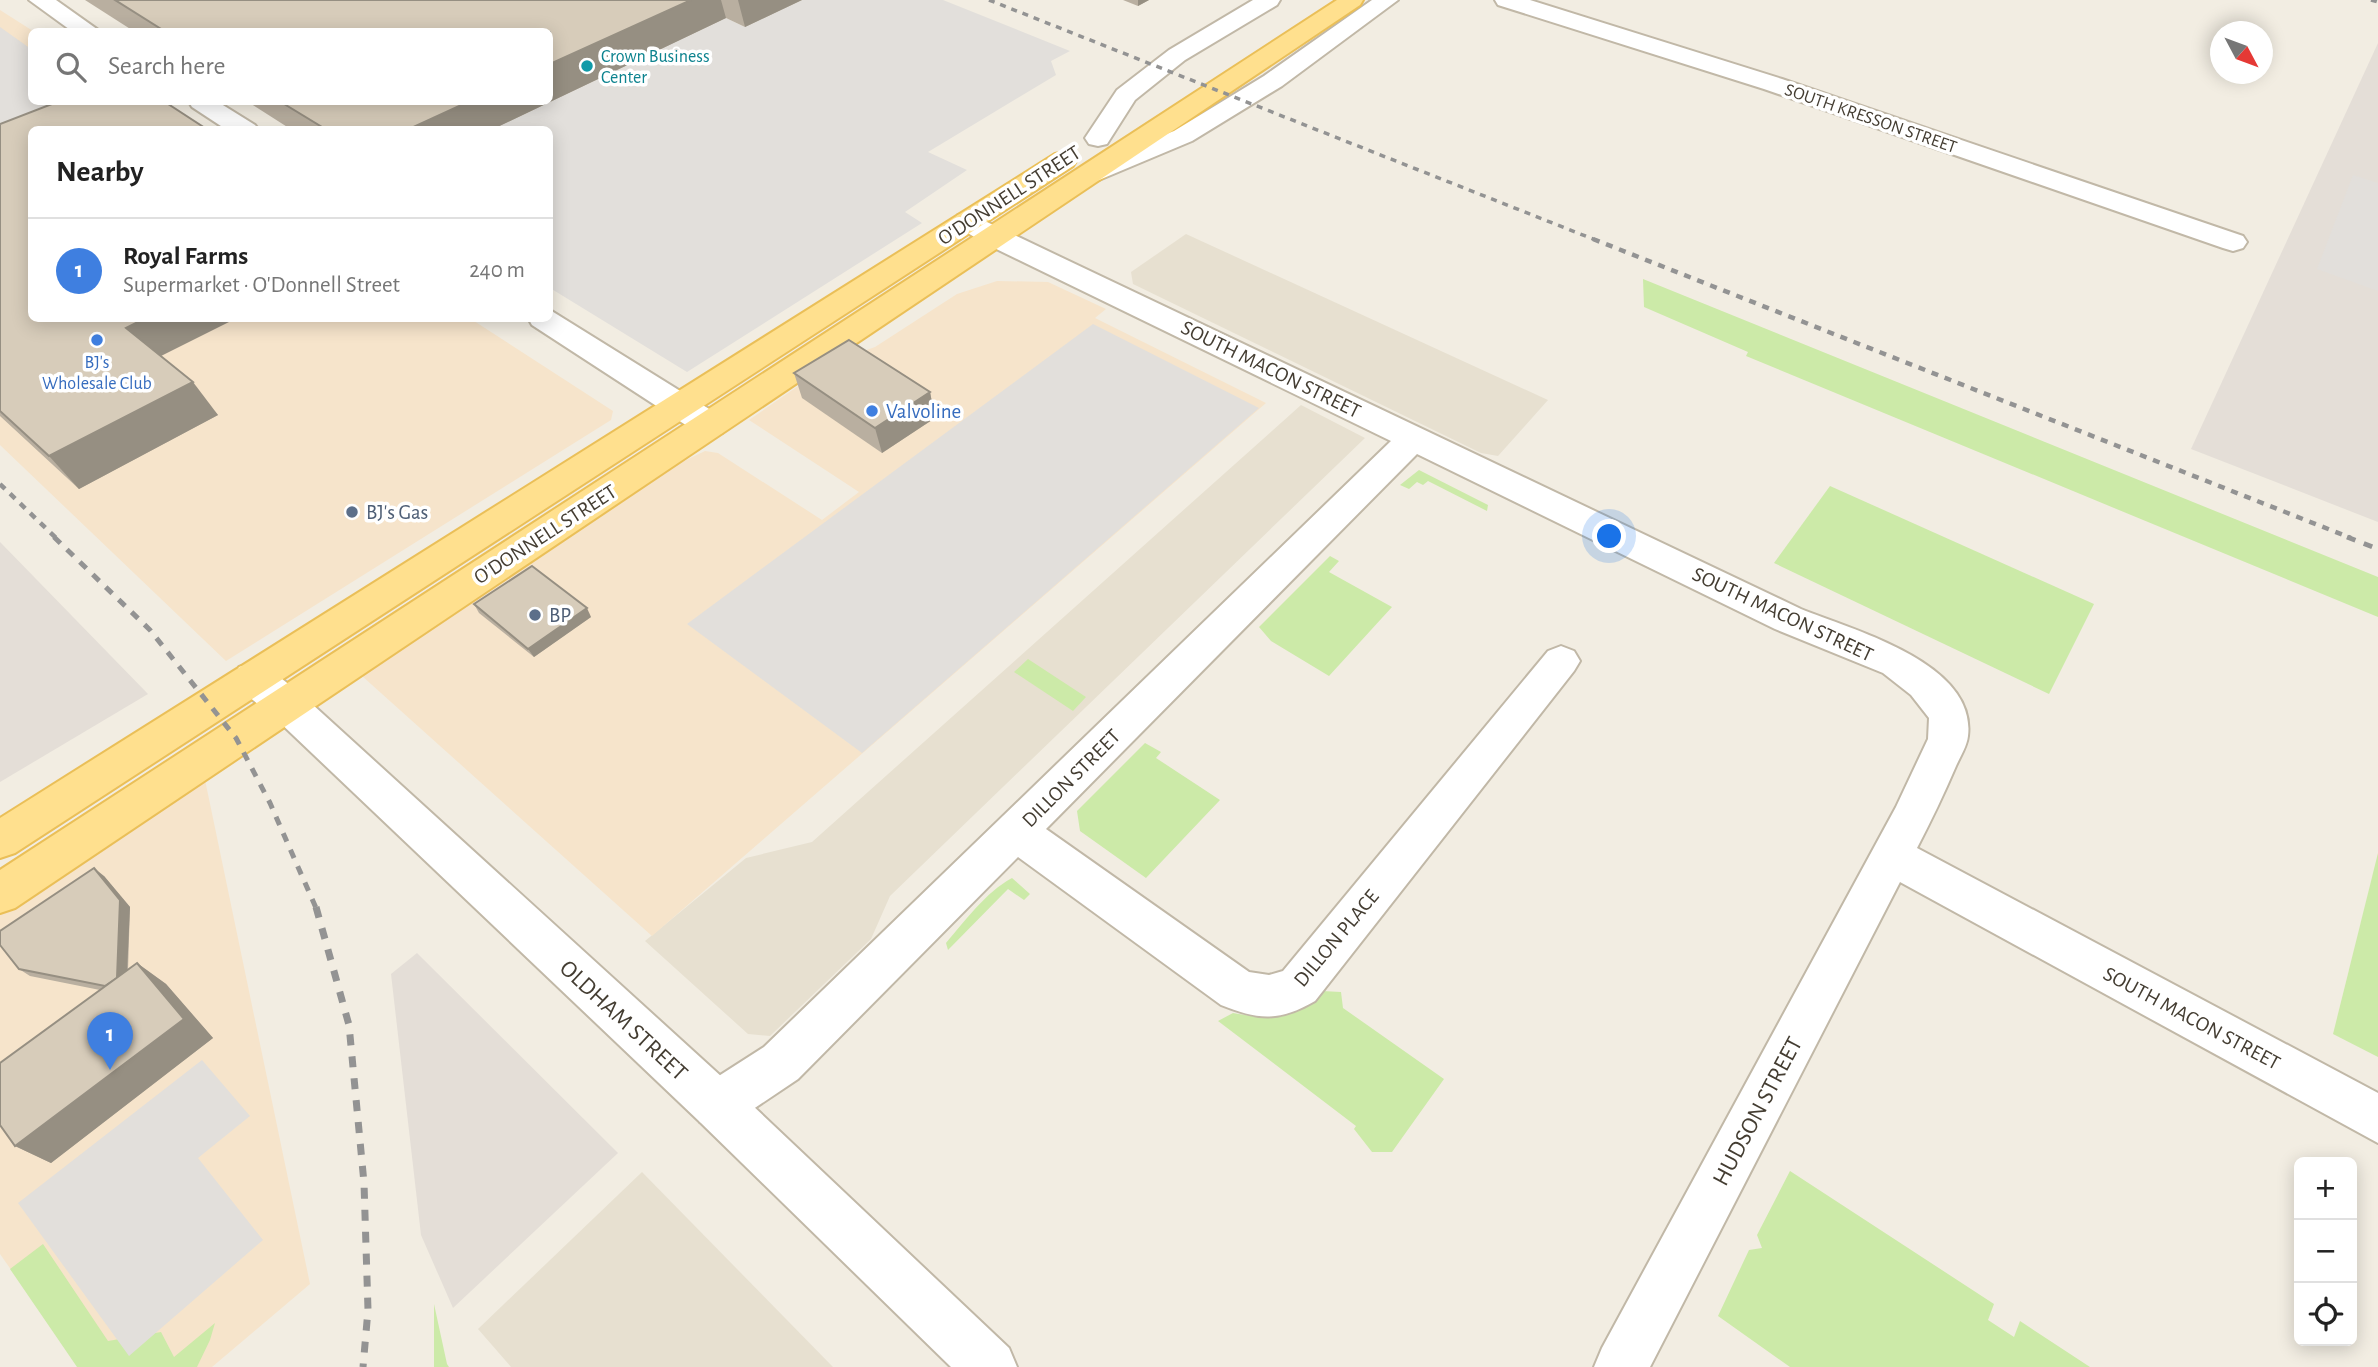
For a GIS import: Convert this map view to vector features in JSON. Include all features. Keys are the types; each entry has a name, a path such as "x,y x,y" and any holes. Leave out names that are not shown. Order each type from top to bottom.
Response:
{"main road":[{"path":"1189,80 1314,0"},
{"name":"O'DONNELL STREET","path":"0,894 270,691 679,406 981,229 1090,174 1353,0"},
{"name":"O'DONNELL STREET","path":"0,840 270,691 710,425 981,229 1098,138 1155,102"}],"street":[{"path":"40,0 84,28"},
{"name":"O'DONNELL STREET","path":"1098,138 1126,95 1177,55 1269,0"},
{"name":"O'DONNELL STREET","path":"1090,174 1183,136 1273,81 1387,0"},
{"name":"SOUTH KRESSON STREET","path":"1506,0 1773,84 2233,243"},
{"path":"1554,16 1576,0"},
{"path":"206,105 240,126"},
{"name":"SOUTH MACON STREET","path":"981,229 1788,620 1896,663 1925,684 1941,701 1949,718 1948,738 1892,856 2378,1119"},
{"path":"549,322 710,425"},
{"name":"DILLON STREET","path":"717,1105 782,1063 1414,438"},
{"name":"DILLON PLACE","path":"1017,832 1237,990 1258,996 1283,997 1299,986 1561,661"},
{"name":"OLDHAM STREET","path":"270,691 717,1105 990,1367"},
{"name":"HUDSON STREET","path":"1621,1367 1892,856"}],"shaded area":[{"path":"802,0 943,0 1070,51 1051,61 1056,75 928,152 967,170 905,212 922,223 687,372 553,290 553,126 499,126 543,105 553,105 553,100 726,18 745,27"},
{"path":"0,10 28,28 28,105 33,105 33,126 28,126 28,322 476,322 613,411 611,420 226,661 0,445"},
{"path":"0,27 28,47 28,105 100,105 43,126 28,126 28,134 0,160"},
{"path":"2378,43 2378,522 2191,449"},
{"path":"2353,175 2378,183 2378,291 2317,269"},
{"path":"1186,234 1548,400 1498,456 1481,453 1133,284 1131,272"},
{"path":"997,281 1048,282 1106,309 1095,318 1266,403 652,936 362,676 680,463 705,451 718,453 822,520 859,492 749,420 833,362 875,347 957,294"},
{"path":"1093,324 1259,408 862,753 687,624"},
{"path":"1301,405 1365,438 890,896 871,939 770,1036 748,1034 645,941 746,858 812,842"},
{"path":"0,542 148,694 0,782"},
{"path":"204,775 310,1284 212,1367 79,1367 0,1254 0,913"},
{"path":"417,953 618,1153 453,1308 421,1235 391,974"},
{"path":"202,1060 250,1116 198,1158 263,1240 129,1356 18,1203"},
{"path":"642,1172 833,1367 511,1367 478,1329"}],"green space":[{"path":"1643,279 2378,577 2378,617 1746,356 1748,352 1644,307"},
{"path":"1419,470 1488,505 1487,511 1428,481 1423,485 1417,482 1409,489 1400,485"},
{"path":"1830,486 2094,604 2049,694 1774,563"},
{"path":"1330,556 1339,561 1329,572 1392,607 1329,676 1271,641 1259,627"},
{"path":"1028,659 1086,697 1073,711 1014,672"},
{"path":"1145,743 1161,752 1156,758 1220,800 1146,878 1080,831 1077,811"},
{"path":"2378,853 2378,1057 2333,1034"},
{"path":"1012,878 1030,894 1024,900 1008,889 948,950 946,943 968,916 993,891"},
{"path":"1322,991 1341,992 1343,1008 1444,1079 1392,1152 1372,1152 1354,1129 1356,1126 1218,1021 1233,1013 1262,1017 1281,1016"},
{"path":"1790,1171 1994,1304 1988,1320 2014,1337 2020,1321 2090,1367 1790,1367 1718,1316 1749,1250 1762,1248 1757,1235"},
{"path":"43,1244 108,1341 161,1332 174,1357 215,1323 197,1367 77,1367 10,1269"},
{"path":"434,1304 447,1364 449,1367 434,1367"}],"building":[{"path":"115,0 691,0 553,63 553,28 160,28"},
{"name":"BJ's Wholesale Club","path":"49,105 170,105 202,126 28,126 28,322 138,322 126,328 193,382 49,456 0,411 0,124"},
{"path":"286,105 461,105 416,126 320,126"},
{"path":"849,340 930,392 875,428 794,373"},
{"name":"BP","path":"532,566 587,608 528,649 474,604"},
{"path":"94,868 120,900 117,978 105,986 19,969 0,945 0,931"},
{"path":"137,963 184,1019 15,1146 0,1125 0,1063"}],"railway":[{"path":"989,0 1598,241"},
{"path":"2371,0 2378,2"},
{"path":"1593,239 2351,538"},
{"path":"0,484 56,538"},
{"path":"54,537 150,630 236,738 270,803 316,908"},
{"path":"2347,537 2378,549"},
{"path":"316,907 349,1025 364,1183 368,1310 363,1367"}],"place":[{"name":"Crown Business Center","path":"587,66"},
{"name":"BJ's Wholesale Club","path":"97,340"},
{"name":"Valvoline","path":"872,411"},
{"name":"BJ's Gas","path":"352,512"},
{"name":"BP","path":"535,615"},
{"name":"Royal Farms","path":"110,1070"}]}
